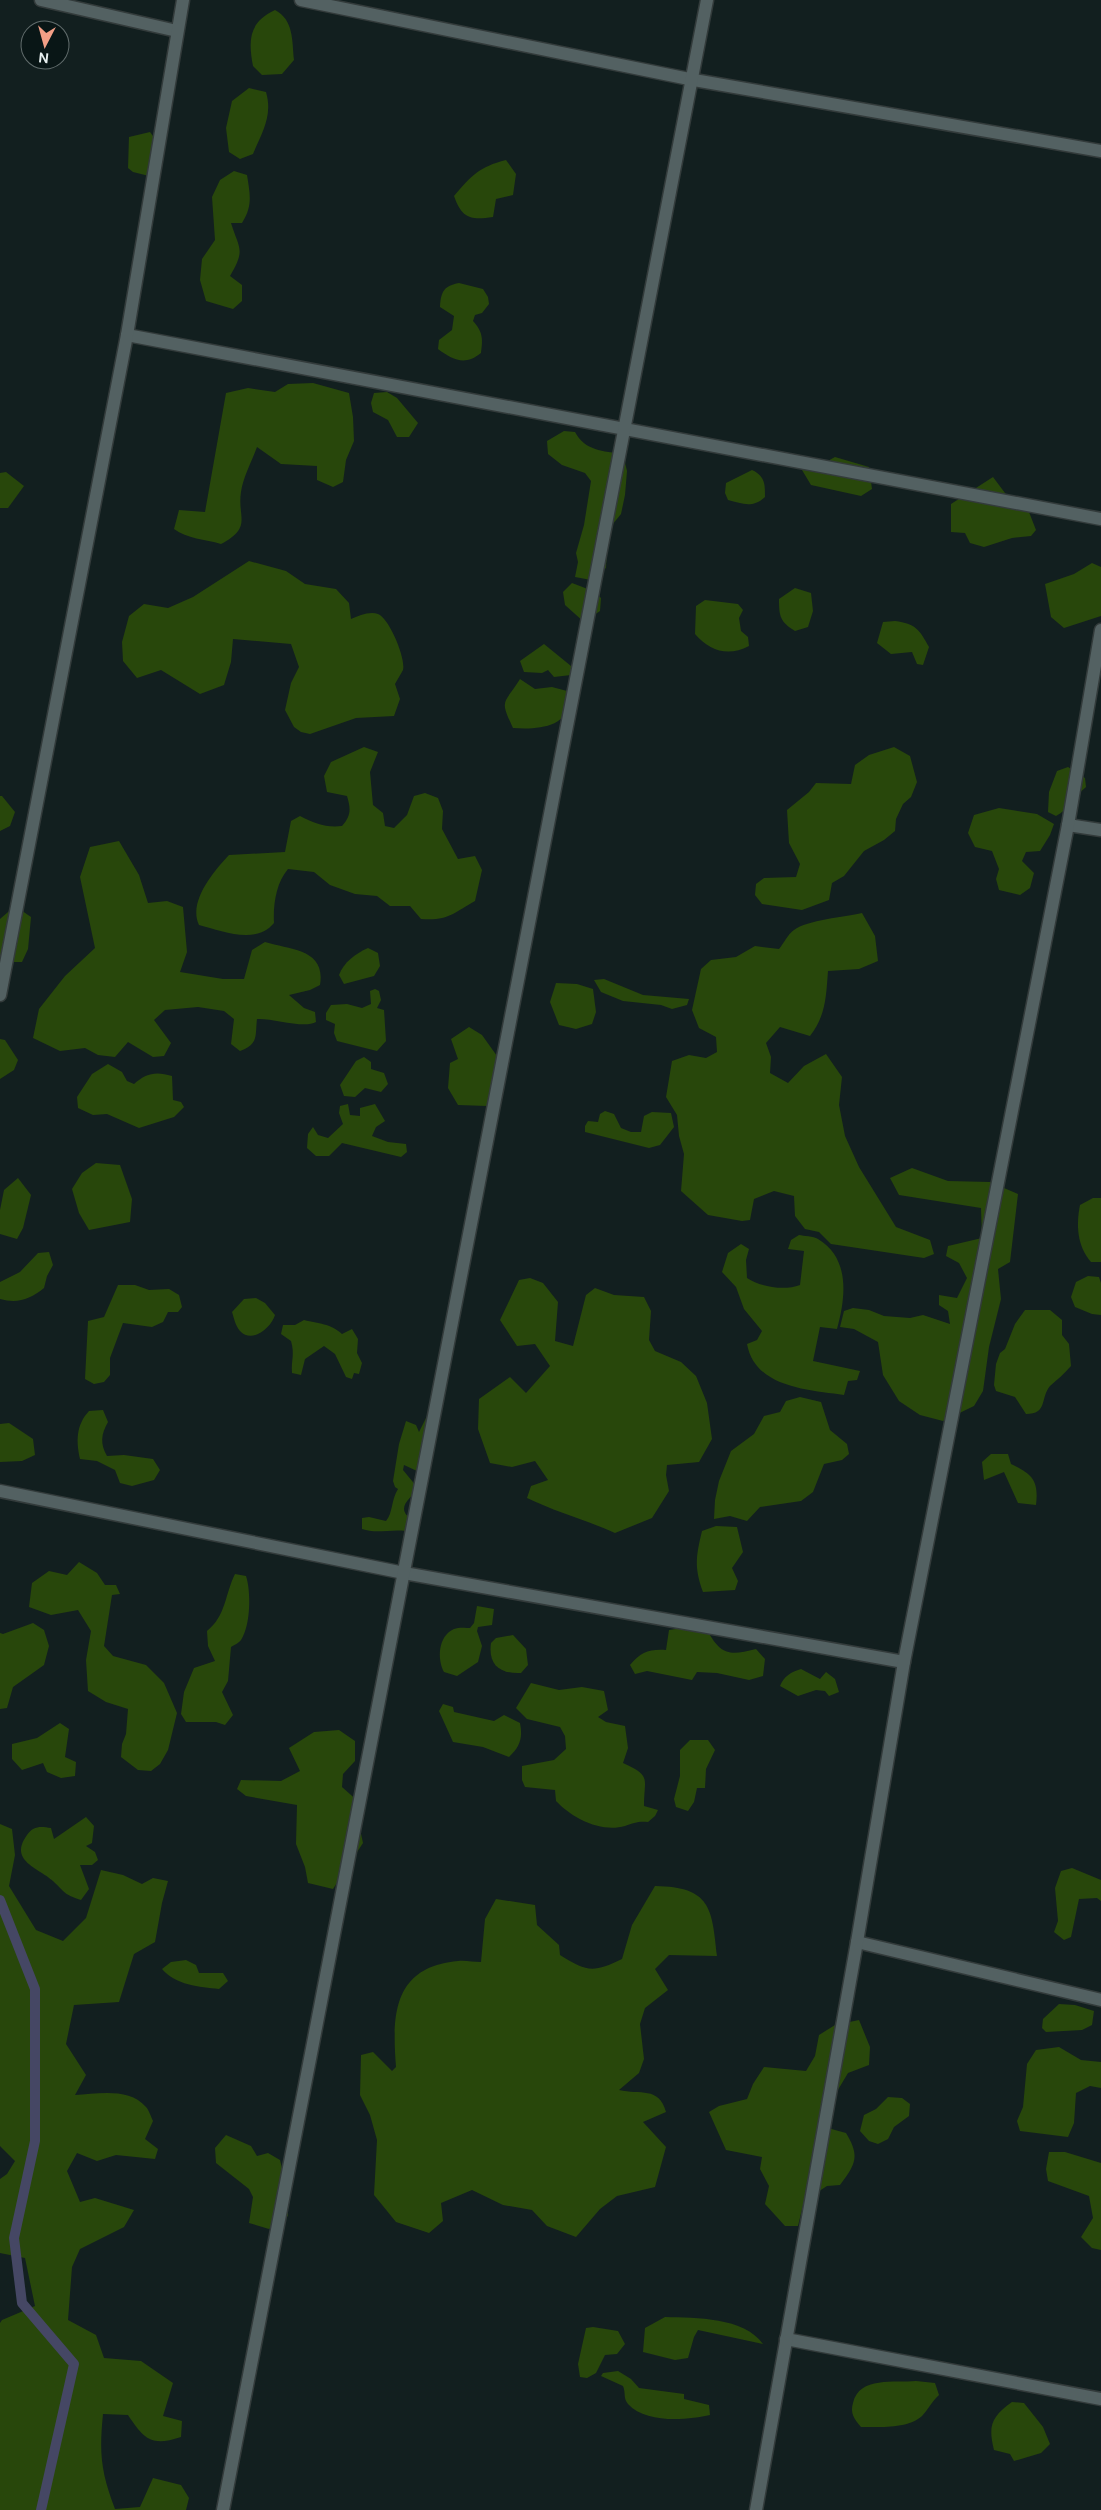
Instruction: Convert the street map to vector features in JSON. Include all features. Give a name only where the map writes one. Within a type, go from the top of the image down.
[{"type":"street","points":[[41,0],[177,31]]},
{"type":"street","points":[[0,995],[127,335],[183,0]]},
{"type":"street","points":[[300,0],[694,80],[1101,151]]},
{"type":"street","points":[[223,2510],[708,0]]},
{"type":"street","points":[[127,335],[1101,519]]},
{"type":"street","points":[[756,2510],[857,1942],[904,1662],[1068,825],[1101,630]]},
{"type":"street","points":[[1068,825],[1101,830]]},
{"type":"street","points":[[0,1491],[404,1573],[904,1662]]},
{"type":"street","points":[[857,1942],[1101,2000]]},
{"type":"street","points":[[786,2340],[1101,2399]]},
{"type":"green space","points":[[275,10],[286,19],[289,25],[294,60],[282,74],[262,75],[253,66],[252,33],[260,20]]},
{"type":"green space","points":[[249,88],[266,92],[268,109],[263,131],[253,154],[240,159],[229,152],[226,128],[232,101]]},
{"type":"green space","points":[[150,132],[161,147],[149,176],[133,172],[128,168],[129,137]]},
{"type":"green space","points":[[506,160],[516,174],[513,195],[496,199],[493,217],[473,218],[464,214],[454,196],[466,182],[482,169]]},
{"type":"green space","points":[[234,171],[247,175],[250,200],[248,211],[242,223],[231,223],[240,249],[238,260],[230,276],[242,285],[242,301],[233,309],[206,301],[200,280],[202,259],[215,240],[212,197],[220,180]]},
{"type":"green space","points":[[459,283],[483,289],[488,297],[489,304],[482,313],[475,315],[473,321],[482,336],[481,353],[464,360],[454,359],[438,349],[439,340],[452,330],[454,316],[440,307],[442,293],[450,286]]},
{"type":"green space","points":[[313,383],[349,393],[354,441],[346,460],[343,482],[333,487],[317,480],[317,466],[281,464],[257,447],[242,486],[240,501],[242,521],[237,532],[231,538],[221,544],[190,537],[174,529],[179,510],[205,512],[226,393],[248,388],[275,392],[288,384]]},
{"type":"green space","points":[[387,392],[397,398],[418,423],[409,437],[397,437],[388,420],[373,412],[371,403],[374,393]]},
{"type":"green space","points":[[564,431],[575,432],[589,447],[623,454],[627,471],[621,514],[608,530],[606,568],[591,580],[575,577],[578,562],[576,553],[584,525],[591,481],[585,473],[562,465],[548,454],[547,441]]},
{"type":"green space","points":[[835,457],[869,467],[872,489],[861,496],[811,485],[802,470],[808,462],[824,463]]},
{"type":"green space","points":[[752,470],[762,478],[765,497],[752,504],[728,500],[725,493],[726,483]]},
{"type":"green space","points":[[6,472],[24,486],[8,508],[0,508],[0,473]]},
{"type":"green space","points":[[993,477],[1011,501],[1029,512],[1036,530],[1031,536],[1012,538],[984,547],[970,543],[965,533],[951,532],[951,504]]},
{"type":"green space","points":[[249,561],[286,571],[305,584],[336,589],[349,603],[351,619],[371,613],[382,617],[392,630],[403,664],[403,670],[395,684],[400,699],[394,716],[356,718],[310,734],[301,732],[294,727],[285,710],[291,683],[299,667],[291,644],[233,639],[231,662],[224,685],[200,694],[161,670],[137,678],[123,661],[122,642],[129,616],[144,604],[168,608],[193,597]]},
{"type":"green space","points":[[1092,563],[1101,567],[1101,616],[1064,628],[1051,617],[1045,584],[1074,574]]},
{"type":"green space","points":[[572,583],[593,591],[601,598],[600,611],[584,622],[565,605],[563,592]]},
{"type":"green space","points":[[795,588],[811,593],[813,611],[808,627],[795,631],[786,625],[781,618],[779,599]]},
{"type":"green space","points":[[705,600],[738,604],[743,610],[739,618],[741,631],[748,637],[749,646],[727,652],[707,645],[695,634],[696,606]]},
{"type":"green space","points":[[895,621],[916,628],[929,647],[923,665],[917,664],[912,652],[891,654],[877,643],[883,622]]},
{"type":"green space","points":[[544,644],[571,666],[571,675],[554,677],[548,670],[542,673],[524,672],[520,661]]},
{"type":"green space","points":[[520,679],[535,689],[552,687],[567,691],[568,703],[566,712],[561,719],[544,727],[513,728],[506,711],[505,702]]},
{"type":"green space","points":[[364,747],[378,752],[370,772],[373,805],[383,813],[385,826],[394,828],[407,815],[414,796],[425,793],[438,798],[443,811],[442,829],[458,859],[475,856],[482,870],[475,901],[445,917],[421,919],[410,906],[390,906],[377,896],[355,894],[330,885],[314,872],[288,869],[276,894],[274,923],[267,930],[248,935],[228,933],[199,925],[196,916],[199,897],[216,870],[229,855],[285,852],[291,821],[300,816],[320,824],[342,826],[349,812],[347,796],[327,792],[324,776],[331,762]]},
{"type":"green space","points":[[894,747],[910,756],[917,782],[911,797],[903,804],[896,819],[895,831],[884,840],[864,851],[844,876],[832,883],[829,900],[802,910],[762,904],[755,895],[756,884],[764,878],[796,877],[800,864],[789,843],[787,810],[809,792],[816,783],[851,784],[855,765],[869,755]]},
{"type":"green space","points":[[1068,767],[1085,778],[1086,787],[1056,816],[1048,812],[1049,792],[1057,771]]},
{"type":"green space","points":[[0,796],[15,812],[10,826],[0,831]]},
{"type":"green space","points":[[999,808],[1037,814],[1054,824],[1050,835],[1040,851],[1026,852],[1022,861],[1034,873],[1030,888],[1020,895],[999,890],[996,879],[999,869],[992,851],[975,847],[968,833],[974,815]]},
{"type":"green space","points":[[119,841],[139,875],[148,903],[167,901],[183,907],[187,952],[180,972],[223,979],[244,979],[252,950],[265,942],[304,953],[318,964],[320,985],[310,990],[289,995],[304,1008],[315,1012],[316,1022],[296,1024],[257,1019],[255,1039],[250,1045],[240,1051],[231,1044],[234,1019],[224,1011],[198,1007],[165,1010],[154,1020],[171,1043],[164,1056],[153,1057],[128,1042],[115,1057],[98,1055],[85,1048],[60,1051],[33,1038],[39,1009],[65,976],[95,948],[80,877],[90,847]]},
{"type":"green space","points":[[15,906],[31,917],[28,949],[22,962],[0,962],[0,919]]},
{"type":"green space","points":[[862,913],[875,936],[878,961],[859,969],[828,971],[826,997],[822,1013],[810,1036],[780,1027],[766,1043],[771,1057],[770,1073],[788,1083],[804,1066],[826,1054],[842,1077],[839,1105],[845,1136],[859,1167],[896,1227],[930,1240],[934,1254],[924,1258],[831,1244],[819,1232],[805,1229],[795,1216],[794,1196],[774,1191],[754,1199],[750,1220],[742,1221],[708,1215],[681,1191],[684,1154],[679,1136],[677,1115],[666,1097],[672,1061],[689,1055],[706,1058],[717,1052],[716,1037],[699,1028],[692,1010],[701,969],[711,960],[736,957],[755,946],[779,949],[792,932],[808,924]]},
{"type":"green space","points":[[368,948],[378,953],[380,966],[374,976],[344,984],[339,975],[344,966],[354,956]]},
{"type":"green space","points":[[604,979],[643,995],[689,999],[687,1005],[672,1009],[661,1005],[623,1001],[601,992],[594,980]]},
{"type":"green space","points":[[556,983],[577,984],[593,989],[596,1012],[592,1024],[576,1029],[559,1025],[550,1002]]},
{"type":"green space","points":[[375,989],[379,991],[381,1000],[377,1008],[384,1010],[386,1041],[377,1051],[337,1041],[334,1033],[335,1024],[326,1020],[326,1013],[331,1005],[347,1004],[362,1008],[371,1004],[370,991]]},
{"type":"green space","points":[[469,1027],[482,1035],[497,1056],[495,1101],[487,1106],[458,1105],[448,1088],[450,1063],[458,1059],[451,1039]]},
{"type":"green space","points":[[0,1039],[5,1040],[18,1060],[14,1070],[0,1079]]},
{"type":"green space","points":[[364,1057],[371,1062],[371,1069],[384,1073],[388,1084],[381,1092],[365,1088],[355,1097],[344,1096],[340,1085],[356,1061]]},
{"type":"green space","points":[[108,1064],[122,1072],[127,1081],[134,1084],[147,1075],[161,1074],[172,1076],[173,1100],[181,1102],[184,1107],[174,1117],[139,1128],[107,1114],[93,1115],[78,1108],[77,1097],[92,1074]]},
{"type":"green space","points":[[348,1104],[350,1115],[360,1116],[360,1108],[375,1104],[385,1121],[376,1127],[372,1136],[388,1142],[406,1144],[407,1152],[401,1157],[342,1143],[329,1156],[316,1156],[307,1148],[308,1134],[313,1127],[318,1135],[328,1138],[343,1124],[339,1113],[340,1106]]},
{"type":"green space","points":[[605,1111],[614,1114],[621,1128],[631,1132],[641,1132],[644,1116],[652,1112],[671,1113],[674,1127],[660,1145],[649,1148],[585,1132],[585,1126],[588,1121],[598,1122],[600,1114]]},
{"type":"green space","points":[[96,1163],[120,1165],[132,1199],[130,1222],[89,1230],[79,1213],[72,1189],[82,1173]]},
{"type":"green space","points":[[912,1168],[948,1181],[990,1182],[1018,1194],[1010,1262],[998,1269],[1001,1299],[989,1347],[983,1391],[974,1406],[943,1421],[920,1415],[899,1401],[883,1375],[878,1342],[854,1329],[840,1327],[844,1311],[853,1308],[869,1310],[884,1316],[910,1318],[923,1315],[950,1324],[948,1311],[939,1305],[939,1295],[957,1298],[967,1278],[959,1263],[946,1256],[948,1246],[982,1238],[981,1208],[899,1195],[890,1178]]},
{"type":"green space","points":[[18,1178],[31,1195],[23,1228],[17,1239],[0,1234],[0,1210],[4,1190]]},
{"type":"green space","points":[[1093,1198],[1101,1198],[1101,1262],[1091,1262],[1086,1256],[1080,1242],[1078,1228],[1080,1205]]},
{"type":"green space","points":[[799,1235],[818,1239],[836,1257],[840,1267],[843,1291],[837,1329],[820,1327],[813,1361],[860,1371],[857,1380],[848,1381],[844,1395],[785,1384],[761,1370],[752,1359],[747,1344],[757,1340],[762,1331],[744,1309],[736,1287],[722,1272],[728,1253],[741,1244],[749,1249],[746,1260],[747,1278],[759,1284],[780,1288],[800,1285],[804,1251],[788,1249],[791,1240]]},
{"type":"green space","points":[[49,1252],[53,1265],[47,1276],[44,1288],[24,1300],[0,1299],[0,1282],[20,1272],[38,1253]]},
{"type":"green space","points":[[1088,1276],[1099,1277],[1101,1283],[1101,1315],[1092,1314],[1075,1307],[1071,1297],[1076,1282]]},
{"type":"green space","points":[[530,1278],[543,1283],[558,1302],[555,1341],[573,1346],[586,1295],[595,1288],[614,1295],[644,1297],[651,1311],[649,1340],[655,1351],[681,1362],[696,1376],[707,1403],[712,1439],[699,1462],[667,1465],[666,1475],[669,1491],[652,1518],[615,1533],[527,1498],[531,1486],[548,1480],[535,1461],[512,1467],[490,1463],[478,1429],[479,1399],[510,1377],[526,1393],[550,1366],[535,1344],[517,1346],[500,1320],[519,1280]]},
{"type":"green space","points":[[118,1285],[135,1285],[149,1290],[169,1289],[179,1295],[182,1307],[178,1312],[168,1312],[163,1322],[152,1327],[123,1323],[110,1358],[110,1375],[104,1382],[94,1384],[85,1379],[88,1321],[104,1317]]},
{"type":"green space","points":[[256,1298],[265,1303],[275,1315],[270,1325],[260,1333],[250,1336],[245,1335],[236,1324],[232,1312],[244,1299]]},
{"type":"green space","points":[[1025,1310],[1050,1310],[1062,1320],[1062,1335],[1069,1344],[1071,1366],[1050,1386],[1041,1408],[1033,1413],[1026,1414],[1015,1397],[996,1391],[994,1385],[996,1364],[1000,1353],[1005,1349],[1015,1324]]},
{"type":"green space","points":[[304,1320],[329,1326],[342,1334],[352,1329],[358,1339],[357,1353],[362,1363],[359,1374],[354,1373],[352,1379],[346,1377],[335,1354],[324,1346],[305,1359],[301,1375],[292,1373],[292,1346],[291,1341],[281,1334],[283,1325],[295,1325]]},
{"type":"green space","points":[[800,1397],[821,1402],[830,1430],[847,1444],[849,1454],[842,1460],[824,1464],[813,1492],[801,1501],[760,1507],[747,1521],[730,1516],[714,1519],[719,1481],[731,1451],[754,1434],[764,1416],[780,1412],[786,1401]]},
{"type":"green space","points":[[103,1410],[108,1422],[102,1439],[107,1456],[124,1455],[153,1459],[160,1470],[154,1480],[132,1486],[120,1483],[115,1470],[97,1461],[80,1459],[78,1446],[79,1428],[89,1411]]},
{"type":"green space","points":[[428,1414],[435,1418],[435,1434],[432,1446],[417,1471],[404,1465],[403,1470],[417,1487],[404,1506],[406,1514],[411,1519],[406,1531],[362,1529],[362,1518],[369,1517],[386,1521],[388,1518],[398,1489],[393,1481],[399,1444],[406,1421],[416,1425],[419,1432]]},
{"type":"green space","points":[[9,1423],[33,1439],[35,1455],[22,1461],[0,1462],[0,1424]]},
{"type":"green space","points":[[991,1454],[1008,1454],[1011,1464],[1024,1471],[1033,1479],[1037,1496],[1036,1505],[1018,1503],[1004,1472],[984,1480],[982,1462]]},
{"type":"green space","points":[[716,1526],[737,1527],[743,1552],[732,1568],[738,1581],[735,1590],[703,1592],[697,1568],[698,1548],[702,1531]]},
{"type":"green space","points":[[79,1562],[97,1573],[105,1585],[116,1585],[120,1594],[112,1595],[104,1646],[113,1656],[146,1665],[164,1683],[177,1713],[168,1750],[160,1764],[151,1771],[138,1770],[121,1757],[122,1744],[126,1734],[128,1709],[106,1702],[88,1691],[86,1660],[91,1631],[78,1610],[51,1615],[29,1607],[32,1583],[49,1571],[67,1575]]},
{"type":"green space","points":[[235,1574],[246,1576],[249,1590],[249,1608],[244,1634],[240,1641],[231,1647],[228,1681],[222,1692],[233,1715],[225,1725],[216,1722],[186,1722],[181,1714],[184,1692],[194,1668],[215,1661],[208,1646],[207,1631],[222,1612]]},
{"type":"green space","points":[[477,1606],[494,1609],[492,1625],[478,1627],[477,1631],[482,1646],[478,1662],[457,1676],[444,1672],[440,1661],[442,1642],[449,1632],[454,1629],[470,1628],[474,1623]]},
{"type":"green space","points":[[33,1623],[44,1630],[49,1646],[44,1665],[13,1687],[7,1708],[0,1709],[0,1633],[3,1634]]},
{"type":"green space","points":[[689,1627],[707,1630],[717,1644],[727,1652],[732,1653],[756,1649],[765,1659],[763,1676],[749,1680],[717,1673],[697,1672],[692,1680],[647,1671],[635,1674],[630,1665],[638,1657],[650,1651],[666,1650],[669,1630]]},
{"type":"green space","points":[[513,1635],[526,1649],[528,1665],[521,1673],[507,1672],[501,1669],[493,1662],[491,1657],[491,1643],[496,1638]]},
{"type":"green space","points":[[801,1669],[820,1679],[826,1672],[835,1679],[839,1692],[829,1696],[825,1691],[816,1690],[798,1696],[780,1686],[788,1675]]},
{"type":"green space","points":[[531,1683],[559,1690],[582,1687],[604,1691],[608,1710],[598,1717],[606,1722],[625,1726],[628,1748],[623,1763],[639,1771],[642,1775],[645,1784],[644,1806],[658,1810],[655,1816],[648,1822],[639,1822],[616,1828],[597,1826],[570,1813],[556,1801],[555,1790],[525,1787],[522,1780],[522,1766],[554,1760],[566,1749],[565,1736],[560,1727],[527,1719],[516,1708]]},
{"type":"green space","points":[[443,1704],[453,1707],[454,1712],[494,1721],[504,1715],[520,1723],[521,1738],[516,1750],[509,1757],[483,1747],[453,1742],[439,1711]]},
{"type":"green space","points":[[60,1723],[69,1729],[65,1757],[76,1762],[75,1776],[61,1778],[47,1772],[43,1763],[22,1770],[12,1759],[12,1744],[37,1738]]},
{"type":"green space","points":[[339,1730],[355,1741],[355,1761],[343,1774],[342,1787],[360,1803],[359,1824],[363,1843],[333,1889],[308,1883],[305,1867],[296,1844],[297,1805],[246,1796],[237,1789],[241,1780],[281,1781],[300,1771],[289,1748],[314,1732]]},
{"type":"green space","points":[[690,1740],[708,1740],[715,1750],[706,1769],[705,1788],[697,1788],[694,1802],[688,1811],[676,1807],[674,1799],[680,1776],[680,1750]]},
{"type":"green space","points":[[86,1817],[94,1826],[92,1843],[86,1846],[95,1852],[98,1860],[92,1865],[80,1865],[89,1889],[81,1900],[68,1895],[53,1881],[28,1863],[23,1858],[21,1851],[22,1844],[27,1835],[34,1828],[51,1828],[54,1839]]},
{"type":"green space","points":[[0,1824],[12,1829],[15,1855],[9,1886],[36,1930],[63,1941],[86,1918],[101,1870],[123,1875],[142,1884],[153,1878],[168,1881],[155,1942],[134,1954],[119,2002],[74,2005],[66,2044],[86,2075],[75,2095],[112,2093],[122,2094],[139,2101],[147,2108],[153,2121],[145,2139],[158,2149],[155,2159],[116,2155],[97,2161],[77,2153],[67,2171],[80,2202],[95,2198],[134,2210],[124,2227],[80,2249],[72,2267],[68,2320],[96,2335],[104,2358],[141,2361],[173,2383],[163,2416],[182,2421],[181,2437],[155,2441],[144,2435],[128,2415],[103,2414],[102,2463],[115,2509],[140,2507],[153,2478],[181,2485],[189,2498],[186,2510],[0,2510],[0,2323],[2,2320],[35,2306],[25,2258],[0,2253],[0,2179],[7,2174],[15,2161],[0,2146]]},
{"type":"green space","points":[[1072,1868],[1101,1880],[1101,1901],[1097,1898],[1079,1899],[1071,1937],[1064,1940],[1054,1932],[1058,1921],[1055,1888],[1061,1871]]},
{"type":"green space","points":[[655,1886],[674,1887],[688,1891],[698,1896],[705,1903],[713,1925],[717,1956],[669,1955],[655,1969],[668,1990],[645,2008],[640,2024],[644,2059],[639,2073],[619,2090],[654,2095],[659,2098],[666,2112],[643,2122],[666,2147],[655,2187],[617,2196],[600,2209],[576,2237],[547,2226],[532,2210],[503,2205],[472,2190],[441,2203],[443,2221],[429,2233],[396,2222],[374,2195],[377,2140],[370,2115],[360,2095],[361,2055],[373,2052],[392,2071],[396,2067],[395,2029],[397,2012],[401,1997],[409,1983],[420,1973],[437,1965],[461,1961],[481,1962],[485,1919],[496,1899],[535,1905],[537,1925],[559,1945],[560,1955],[569,1961],[590,1969],[612,1964],[622,1959],[632,1925]]},
{"type":"green space","points":[[186,1960],[196,1965],[199,1973],[223,1973],[228,1981],[219,1989],[196,1986],[174,1979],[162,1969],[171,1962]]},
{"type":"green space","points":[[1059,2004],[1075,2005],[1094,2011],[1092,2025],[1082,2030],[1046,2032],[1042,2028],[1043,2019]]},
{"type":"green space","points":[[859,2020],[870,2047],[869,2065],[848,2073],[817,2125],[846,2133],[853,2148],[853,2165],[840,2185],[827,2186],[804,2201],[798,2226],[785,2226],[765,2204],[769,2186],[760,2169],[762,2157],[726,2150],[709,2112],[719,2106],[747,2099],[753,2084],[764,2067],[806,2071],[815,2056],[819,2035],[835,2025]]},
{"type":"green space","points":[[1059,2047],[1081,2060],[1101,2062],[1101,2088],[1090,2086],[1076,2093],[1074,2123],[1068,2137],[1020,2131],[1017,2121],[1023,2107],[1027,2064],[1036,2050]]},
{"type":"green space","points":[[888,2097],[902,2098],[910,2104],[909,2116],[894,2127],[888,2139],[878,2144],[869,2141],[860,2131],[864,2115],[876,2109]]},
{"type":"green space","points":[[226,2135],[251,2146],[257,2156],[268,2153],[280,2160],[288,2192],[288,2216],[269,2229],[249,2223],[253,2197],[249,2189],[216,2163],[215,2148]]},
{"type":"green space","points":[[1049,2152],[1065,2152],[1101,2163],[1101,2250],[1092,2248],[1081,2237],[1093,2218],[1089,2196],[1048,2181],[1046,2169]]},
{"type":"green space","points":[[665,2317],[705,2319],[732,2324],[755,2335],[763,2344],[698,2330],[688,2358],[675,2360],[643,2352],[645,2328]]},
{"type":"green space","points":[[593,2327],[618,2331],[625,2344],[617,2354],[605,2355],[596,2373],[587,2378],[580,2377],[578,2364],[586,2328]]},
{"type":"green space","points":[[618,2371],[631,2379],[639,2388],[684,2394],[684,2399],[709,2405],[710,2415],[667,2419],[645,2415],[626,2402],[623,2386],[601,2376],[603,2373]]},
{"type":"green space","points":[[916,2381],[935,2383],[939,2395],[924,2414],[916,2420],[901,2425],[861,2427],[855,2419],[852,2413],[853,2403],[862,2388],[879,2383]]},
{"type":"green space","points":[[1012,2402],[1024,2403],[1043,2427],[1050,2444],[1041,2453],[1014,2461],[1010,2454],[994,2450],[991,2434],[995,2417]]},
{"type":"waterway","points":[[0,1900],[35,1989],[35,2141],[14,2238],[22,2303],[74,2364],[41,2510]]}]
